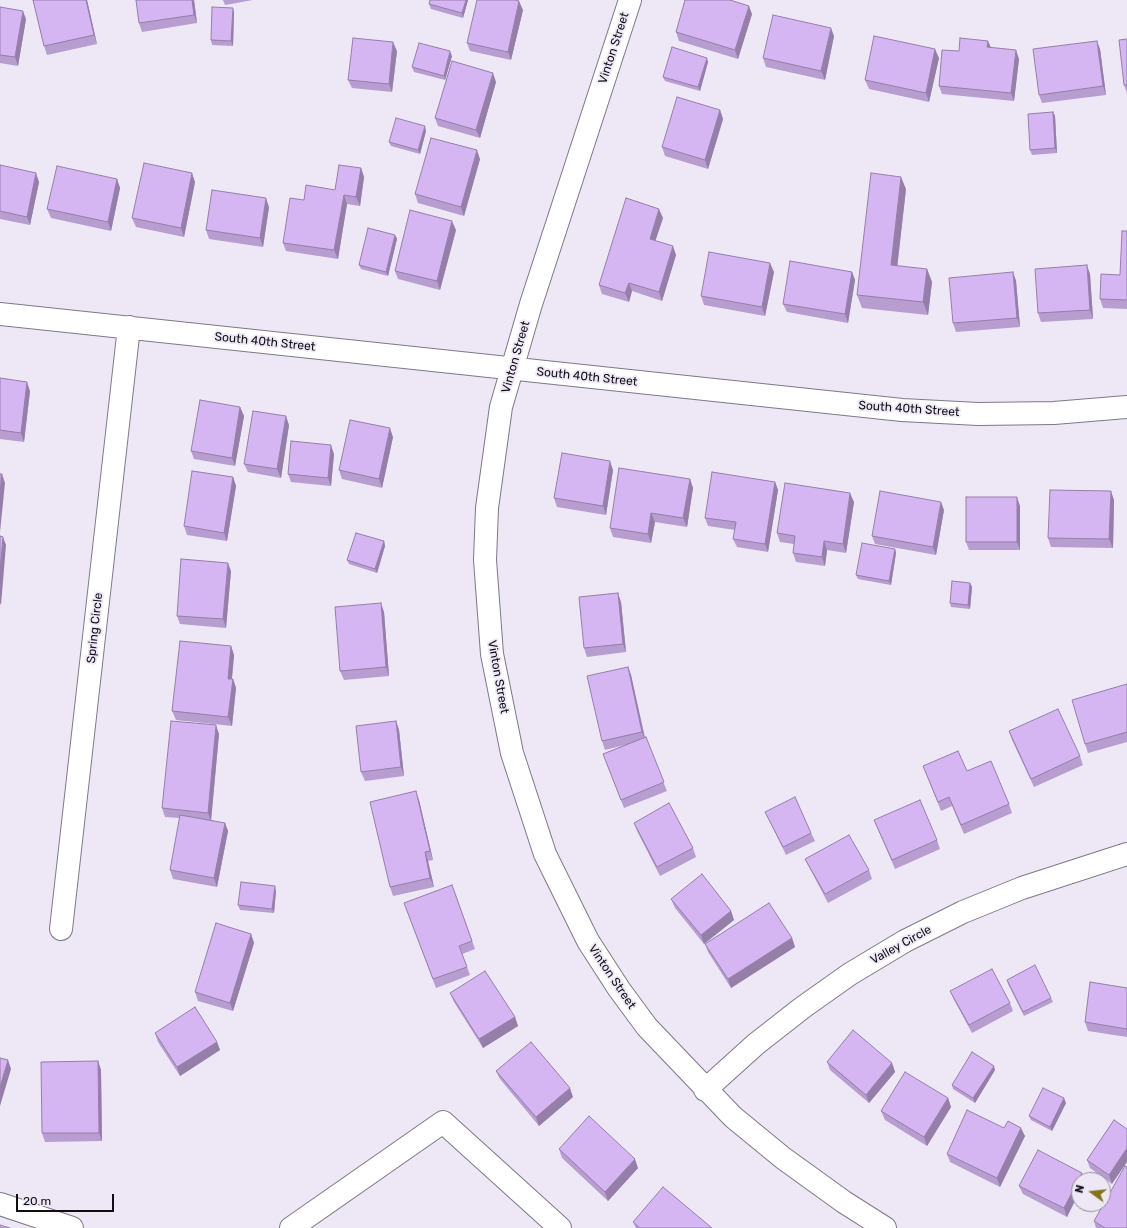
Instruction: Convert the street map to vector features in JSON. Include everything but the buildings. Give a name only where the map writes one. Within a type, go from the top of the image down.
[{"type":"street","name":"Vinton Street","points":[[630,0],[531,304],[502,407],[487,508],[485,560],[492,654],[512,753],[545,854],[588,941],[619,989],[647,1027],[705,1090],[733,1117],[783,1158],[844,1202],[885,1228]]},
{"type":"street","name":"South 40th Street","points":[[0,314],[512,370],[909,410],[993,414],[1054,413],[1127,407]]},
{"type":"street","name":"Spring Circle","points":[[61,929],[129,327]]},
{"type":"street","name":"Valley Circle","points":[[705,1090],[756,1044],[802,1008],[850,974],[905,941],[963,912],[1022,888],[1072,870],[1127,854]]},
{"type":"street","points":[[291,1228],[444,1122],[560,1228]]},
{"type":"street","points":[[0,1204],[72,1228]]}]
